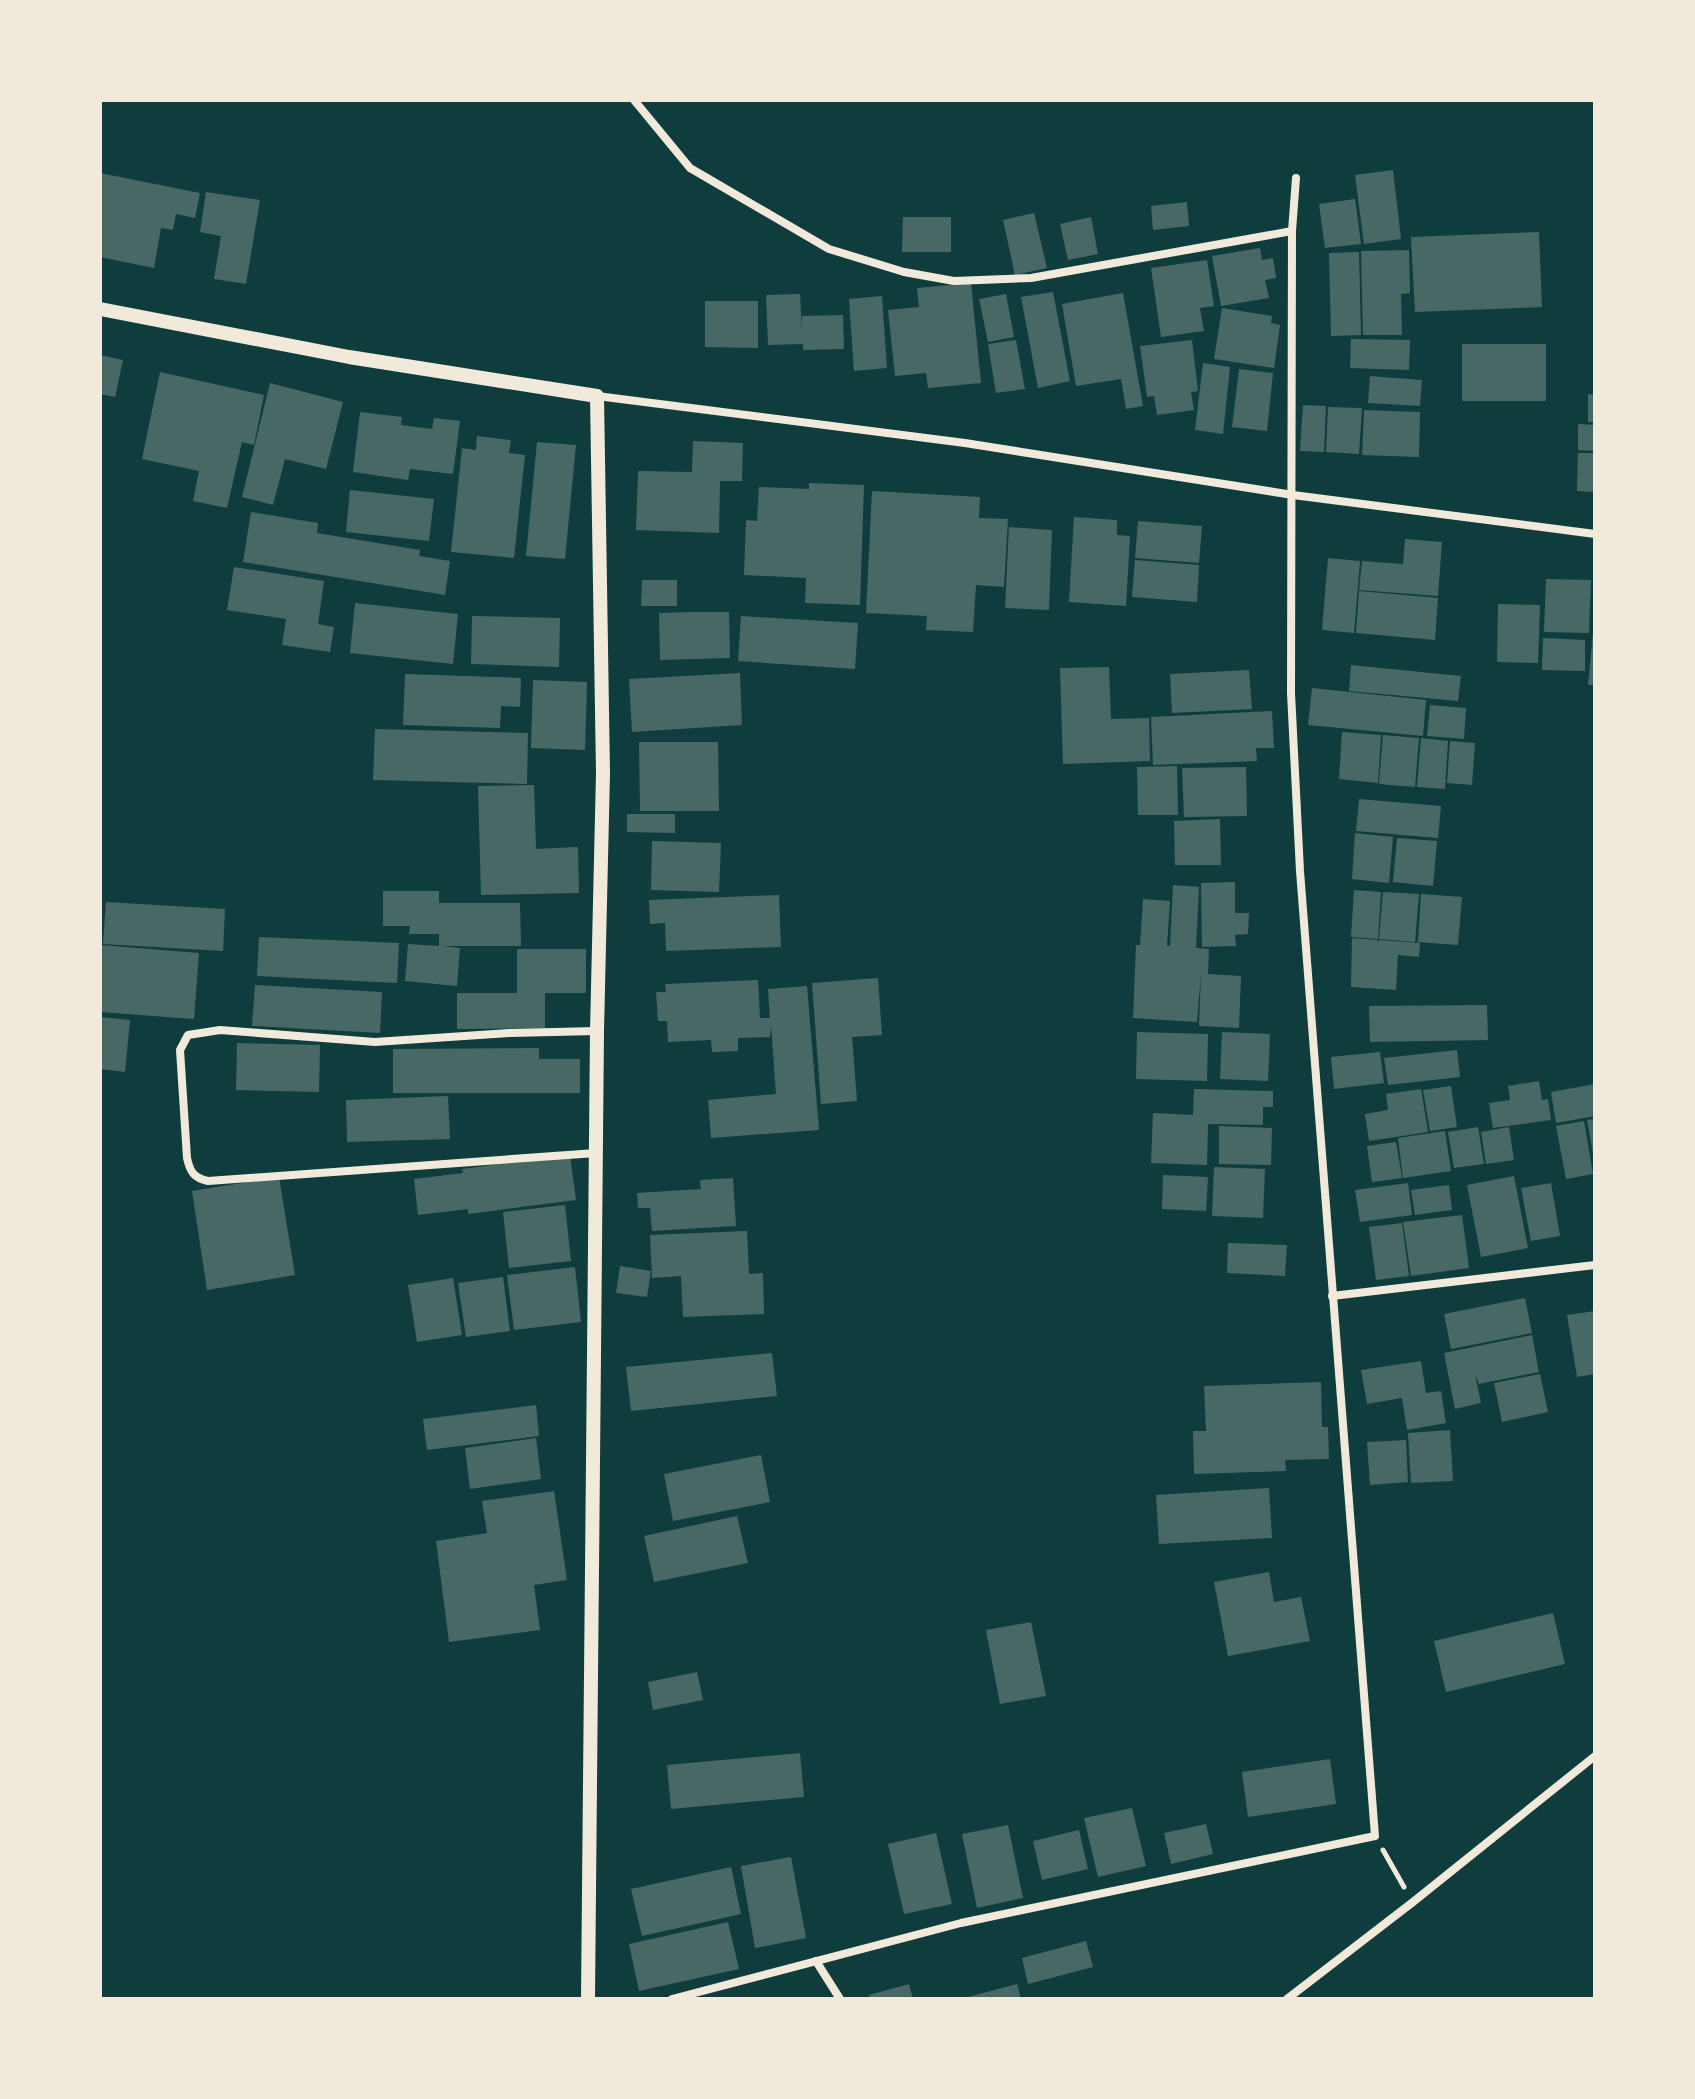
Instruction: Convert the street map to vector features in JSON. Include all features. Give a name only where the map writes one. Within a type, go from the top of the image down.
[{"type":"street","points":[[634,100],[690,168],[829,249],[904,272],[954,281],[1031,278],[1292,231]]},
{"type":"street","points":[[672,1999],[961,1923],[1375,1836],[1299,856],[1291,693],[1292,231],[1296,178]]},
{"type":"street","points":[[100,309],[349,357],[597,396],[965,443],[1293,495],[1595,534]]},
{"type":"street","points":[[588,1999],[597,1031],[603,773],[597,396]]},
{"type":"street","points":[[596,1153],[238,1179],[198,1179],[189,1168],[187,1158],[180,1050],[188,1035],[220,1030],[375,1042],[597,1031]]},
{"type":"street","points":[[1332,1296],[1595,1265]]},
{"type":"street","points":[[1287,1999],[1595,1756]]},
{"type":"street","points":[[816,1961],[840,1999]]},
{"type":"path","points":[[1375,1836],[1413,1902]]},
{"type":"building","points":[[1393,170],[1401,239],[1364,244],[1355,175]]},
{"type":"building","points":[[100,173],[200,193],[195,218],[176,214],[173,230],[161,228],[154,268],[100,257]]},
{"type":"building","points":[[206,192],[260,200],[246,284],[214,279],[221,236],[200,232]]},
{"type":"building","points":[[1355,199],[1361,244],[1325,248],[1319,204]]},
{"type":"building","points":[[1187,202],[1189,226],[1153,230],[1151,206]]},
{"type":"building","points":[[1034,213],[1047,268],[1015,275],[1003,220]]},
{"type":"building","points":[[903,217],[951,217],[951,252],[902,252]]},
{"type":"building","points":[[1091,217],[1098,254],[1068,260],[1060,224]]},
{"type":"building","points":[[1539,232],[1542,307],[1415,312],[1411,237]]},
{"type":"building","points":[[1260,248],[1262,260],[1273,258],[1276,278],[1265,280],[1269,298],[1221,306],[1212,256]]},
{"type":"building","points":[[1409,250],[1410,293],[1401,294],[1402,335],[1363,335],[1361,251]]},
{"type":"building","points":[[1359,252],[1361,335],[1331,336],[1329,253]]},
{"type":"building","points":[[1207,260],[1214,306],[1200,308],[1204,331],[1161,337],[1151,268]]},
{"type":"building","points":[[971,283],[981,383],[928,388],[926,373],[895,376],[888,310],[919,307],[917,288]]},
{"type":"building","points":[[1053,292],[1070,381],[1038,388],[1021,297]]},
{"type":"building","points":[[1123,293],[1143,406],[1126,409],[1121,379],[1076,386],[1062,304]]},
{"type":"building","points":[[800,294],[802,330],[802,316],[843,315],[844,349],[803,350],[803,344],[768,345],[766,295]]},
{"type":"building","points":[[1006,294],[1014,337],[988,342],[979,299]]},
{"type":"building","points":[[882,296],[887,368],[854,371],[849,299]]},
{"type":"building","points":[[705,301],[758,301],[758,348],[705,347]]},
{"type":"building","points":[[1222,308],[1272,316],[1271,323],[1280,325],[1274,368],[1214,359]]},
{"type":"building","points":[[1351,339],[1410,340],[1409,370],[1350,368]]},
{"type":"building","points":[[1016,340],[1025,389],[996,393],[988,344]]},
{"type":"building","points":[[1192,340],[1198,391],[1191,392],[1194,410],[1157,415],[1154,396],[1147,397],[1140,346]]},
{"type":"building","points":[[1462,344],[1546,344],[1546,401],[1462,401]]},
{"type":"building","points":[[100,355],[123,360],[115,397],[100,394]]},
{"type":"building","points":[[1203,363],[1230,367],[1223,434],[1195,430]]},
{"type":"building","points":[[1239,369],[1273,373],[1267,431],[1232,427]]},
{"type":"building","points":[[160,372],[264,395],[254,445],[242,442],[227,508],[193,501],[199,471],[142,459]]},
{"type":"building","points":[[1370,376],[1422,380],[1420,406],[1368,403]]},
{"type":"building","points":[[270,383],[343,402],[326,469],[285,459],[273,505],[242,497]]},
{"type":"building","points":[[1588,394],[1595,395],[1595,422],[1588,422]]},
{"type":"building","points":[[1303,405],[1326,406],[1324,452],[1300,451]]},
{"type":"building","points":[[1328,407],[1362,408],[1359,454],[1326,452]]},
{"type":"building","points":[[1364,410],[1420,412],[1419,457],[1362,455]]},
{"type":"building","points":[[360,412],[402,417],[401,425],[432,429],[434,418],[460,421],[453,474],[410,469],[408,480],[353,472]]},
{"type":"building","points":[[1578,424],[1595,425],[1595,451],[1578,450]]},
{"type":"building","points":[[477,436],[511,440],[509,453],[525,455],[514,558],[451,552],[462,448],[476,450]]},
{"type":"building","points":[[693,441],[743,443],[742,481],[720,481],[719,533],[636,530],[638,471],[692,472]]},
{"type":"building","points":[[537,442],[576,445],[565,559],[526,556]]},
{"type":"building","points":[[1578,453],[1595,453],[1595,492],[1577,491]]},
{"type":"building","points":[[809,483],[864,485],[860,605],[805,603],[806,578],[744,575],[746,520],[757,521],[759,487],[809,489]]},
{"type":"building","points":[[350,490],[434,499],[429,541],[346,532]]},
{"type":"building","points":[[872,491],[980,497],[979,518],[1008,519],[1004,587],[976,585],[973,632],[926,630],[927,616],[866,613]]},
{"type":"building","points":[[251,512],[318,523],[317,533],[420,550],[419,556],[450,561],[445,595],[243,562]]},
{"type":"building","points":[[1074,517],[1117,520],[1117,535],[1130,536],[1126,606],[1069,602]]},
{"type":"building","points":[[1138,521],[1202,526],[1199,563],[1135,558]]},
{"type":"building","points":[[1009,527],[1052,530],[1049,610],[1005,608]]},
{"type":"building","points":[[1405,539],[1442,542],[1438,596],[1359,590],[1362,561],[1403,564]]},
{"type":"building","points":[[1328,558],[1360,561],[1354,633],[1322,630]]},
{"type":"building","points":[[1135,560],[1199,565],[1197,602],[1132,597]]},
{"type":"building","points":[[234,567],[324,581],[318,624],[334,627],[330,652],[282,645],[286,619],[227,610]]},
{"type":"building","points":[[1546,579],[1591,580],[1589,633],[1544,632]]},
{"type":"building","points":[[642,580],[677,580],[677,606],[641,606]]},
{"type":"building","points":[[1359,591],[1438,598],[1435,640],[1356,633]]},
{"type":"building","points":[[355,603],[458,614],[453,664],[350,653]]},
{"type":"building","points":[[1498,604],[1540,605],[1538,663],[1497,662]]},
{"type":"building","points":[[729,612],[730,658],[660,660],[659,613]]},
{"type":"building","points":[[472,616],[560,618],[559,667],[471,664]]},
{"type":"building","points":[[741,616],[858,623],[855,669],[738,661]]},
{"type":"building","points":[[1593,633],[1595,685],[1588,685]]},
{"type":"building","points":[[1543,638],[1585,640],[1585,671],[1542,670]]},
{"type":"building","points":[[1351,665],[1461,676],[1458,701],[1349,691]]},
{"type":"building","points":[[1109,667],[1111,719],[1149,718],[1150,761],[1063,764],[1060,668]]},
{"type":"building","points":[[1249,670],[1252,709],[1172,713],[1170,674]]},
{"type":"building","points":[[740,673],[742,725],[632,732],[629,679]]},
{"type":"building","points":[[405,674],[521,678],[520,707],[501,706],[500,728],[403,725]]},
{"type":"building","points":[[533,680],[587,682],[585,750],[531,748]]},
{"type":"building","points":[[1312,688],[1426,700],[1423,736],[1308,725]]},
{"type":"building","points":[[1430,705],[1466,708],[1464,739],[1427,736]]},
{"type":"building","points":[[1272,711],[1274,748],[1256,748],[1257,761],[1153,765],[1151,717]]},
{"type":"building","points":[[375,729],[528,733],[527,784],[373,780]]},
{"type":"building","points":[[1342,732],[1381,735],[1378,783],[1339,779]]},
{"type":"building","points":[[1383,735],[1419,738],[1415,787],[1379,784]]},
{"type":"building","points":[[1421,738],[1448,741],[1445,789],[1417,787]]},
{"type":"building","points":[[1450,741],[1475,743],[1472,785],[1447,783]]},
{"type":"building","points":[[639,742],[718,742],[719,811],[640,811]]},
{"type":"building","points":[[1177,766],[1178,815],[1138,815],[1137,767]]},
{"type":"building","points":[[1246,767],[1247,816],[1184,817],[1182,768]]},
{"type":"building","points":[[534,785],[536,849],[578,847],[579,893],[481,895],[478,786]]},
{"type":"building","points":[[1359,799],[1441,806],[1438,838],[1356,831]]},
{"type":"building","points":[[627,814],[675,814],[675,833],[627,832]]},
{"type":"building","points":[[1220,819],[1221,865],[1175,865],[1174,821]]},
{"type":"building","points":[[1355,833],[1393,837],[1389,883],[1352,879]]},
{"type":"building","points":[[1397,838],[1437,841],[1433,886],[1393,882]]},
{"type":"building","points":[[652,841],[721,843],[719,892],[651,890]]},
{"type":"building","points":[[1235,882],[1235,913],[1249,913],[1248,934],[1235,935],[1236,946],[1202,947],[1201,883]]},
{"type":"building","points":[[1173,885],[1199,887],[1196,948],[1209,949],[1208,974],[1241,976],[1239,1028],[1199,1026],[1201,974],[1197,1022],[1133,1018],[1136,945],[1140,945],[1143,899],[1170,901],[1167,946],[1170,946]]},
{"type":"building","points":[[1354,890],[1381,892],[1378,939],[1351,937]]},
{"type":"building","points":[[383,891],[439,891],[439,903],[520,903],[521,946],[442,946],[460,948],[457,986],[405,981],[408,944],[439,946],[439,934],[409,934],[410,926],[383,926]]},
{"type":"building","points":[[1383,892],[1419,894],[1415,942],[1379,939]]},
{"type":"building","points":[[1421,894],[1462,897],[1458,945],[1418,942]]},
{"type":"building","points":[[779,895],[781,947],[666,951],[665,923],[650,924],[649,900]]},
{"type":"building","points":[[106,902],[225,909],[223,951],[103,944]]},
{"type":"building","points":[[259,937],[399,943],[397,983],[257,976]]},
{"type":"building","points":[[1352,938],[1378,940],[1378,943],[1379,940],[1420,943],[1419,957],[1398,955],[1396,990],[1351,987]]},
{"type":"building","points":[[100,945],[199,953],[194,1019],[100,1012]]},
{"type":"building","points":[[517,949],[586,949],[586,993],[545,993],[545,1028],[457,1029],[457,993],[517,993]]},
{"type":"building","points":[[878,978],[882,1035],[852,1037],[857,1101],[821,1104],[812,983]]},
{"type":"building","points":[[758,980],[760,1018],[770,1018],[768,989],[807,986],[819,1130],[711,1138],[708,1100],[776,1094],[771,1025],[770,1037],[738,1038],[738,1051],[712,1052],[711,1040],[668,1042],[667,1021],[658,1021],[656,992],[666,992],[665,984]]},
{"type":"building","points":[[255,985],[382,992],[380,1033],[252,1026]]},
{"type":"building","points":[[1487,1005],[1488,1040],[1370,1042],[1369,1006]]},
{"type":"building","points":[[100,1017],[130,1020],[125,1072],[100,1069]]},
{"type":"building","points":[[1137,1032],[1208,1034],[1207,1081],[1136,1079]]},
{"type":"building","points":[[1222,1032],[1270,1034],[1268,1081],[1220,1079]]},
{"type":"building","points":[[237,1043],[320,1045],[319,1092],[236,1090]]},
{"type":"building","points":[[539,1048],[539,1059],[580,1059],[580,1093],[393,1093],[393,1049]]},
{"type":"building","points":[[1457,1050],[1460,1077],[1388,1085],[1384,1058]]},
{"type":"building","points":[[1380,1052],[1384,1083],[1334,1089],[1331,1057]]},
{"type":"building","points":[[1539,1081],[1542,1100],[1548,1099],[1551,1120],[1493,1128],[1489,1103],[1510,1100],[1508,1086]]},
{"type":"building","points":[[1595,1084],[1595,1116],[1556,1123],[1551,1092]]},
{"type":"building","points":[[1451,1086],[1457,1127],[1430,1131],[1423,1090]]},
{"type":"building","points":[[1194,1089],[1273,1091],[1273,1107],[1263,1107],[1263,1125],[1208,1124],[1207,1165],[1151,1163],[1153,1113],[1193,1115]]},
{"type":"building","points":[[1421,1089],[1428,1132],[1369,1141],[1365,1114],[1388,1110],[1386,1094]]},
{"type":"building","points":[[448,1096],[450,1139],[347,1142],[346,1100]]},
{"type":"building","points":[[1595,1119],[1595,1154],[1593,1154],[1587,1120]]},
{"type":"building","points":[[1584,1121],[1593,1174],[1566,1179],[1556,1126]]},
{"type":"building","points":[[1219,1126],[1272,1128],[1271,1165],[1219,1164]]},
{"type":"building","points":[[1478,1127],[1484,1164],[1454,1168],[1448,1132]]},
{"type":"building","points":[[1509,1127],[1514,1160],[1486,1164],[1481,1132]]},
{"type":"building","points":[[1445,1131],[1451,1171],[1403,1178],[1398,1138]]},
{"type":"building","points":[[1396,1142],[1402,1178],[1372,1182],[1367,1146]]},
{"type":"building","points":[[570,1155],[576,1200],[468,1214],[468,1209],[418,1215],[414,1179],[463,1173],[462,1169]]},
{"type":"building","points":[[1214,1167],[1265,1169],[1263,1218],[1212,1216]]},
{"type":"building","points":[[1163,1175],[1208,1177],[1206,1211],[1162,1209]]},
{"type":"building","points":[[1514,1176],[1528,1248],[1481,1257],[1467,1185]]},
{"type":"building","points":[[279,1177],[295,1275],[207,1290],[192,1191]]},
{"type":"building","points":[[733,1178],[736,1226],[652,1231],[650,1208],[638,1208],[637,1193],[701,1189],[700,1180]]},
{"type":"building","points":[[1408,1183],[1412,1215],[1360,1222],[1355,1190]]},
{"type":"building","points":[[1551,1183],[1560,1236],[1531,1241],[1521,1188]]},
{"type":"building","points":[[1449,1185],[1452,1210],[1415,1215],[1411,1190]]},
{"type":"building","points":[[565,1205],[571,1261],[509,1268],[503,1212]]},
{"type":"building","points":[[1462,1215],[1469,1268],[1411,1276],[1403,1222]]},
{"type":"building","points":[[1402,1223],[1409,1276],[1376,1280],[1369,1227]]},
{"type":"building","points":[[747,1231],[749,1274],[763,1273],[764,1314],[683,1317],[681,1276],[652,1278],[650,1235]]},
{"type":"building","points":[[1228,1243],[1287,1245],[1285,1276],[1227,1273]]},
{"type":"building","points":[[620,1266],[651,1271],[647,1297],[616,1293]]},
{"type":"building","points":[[575,1267],[581,1322],[514,1330],[507,1275]]},
{"type":"building","points":[[503,1277],[510,1331],[466,1337],[458,1283]]},
{"type":"building","points":[[453,1278],[462,1335],[417,1342],[408,1285]]},
{"type":"building","points":[[1525,1298],[1532,1333],[1451,1349],[1444,1314]]},
{"type":"building","points":[[1595,1311],[1595,1374],[1577,1377],[1567,1315]]},
{"type":"building","points":[[1532,1335],[1539,1372],[1479,1384],[1475,1374],[1481,1403],[1455,1409],[1444,1353]]},
{"type":"building","points":[[772,1353],[777,1396],[631,1411],[626,1367]]},
{"type":"building","points":[[1421,1361],[1426,1393],[1441,1391],[1446,1423],[1407,1430],[1402,1398],[1367,1404],[1361,1370]]},
{"type":"building","points":[[1540,1374],[1548,1412],[1502,1422],[1494,1383]]},
{"type":"building","points":[[1321,1382],[1322,1427],[1328,1427],[1329,1459],[1285,1460],[1286,1471],[1194,1474],[1193,1431],[1206,1431],[1204,1386]]},
{"type":"building","points":[[536,1405],[539,1436],[427,1450],[423,1419]]},
{"type":"building","points":[[1450,1430],[1453,1481],[1411,1483],[1408,1433]]},
{"type":"building","points":[[536,1438],[541,1479],[470,1489],[465,1448]]},
{"type":"building","points":[[1406,1440],[1408,1482],[1370,1485],[1367,1442]]},
{"type":"building","points":[[761,1455],[770,1502],[673,1521],[664,1474]]},
{"type":"building","points":[[1269,1488],[1272,1538],[1159,1544],[1156,1495]]},
{"type":"building","points":[[554,1491],[567,1580],[534,1585],[540,1630],[449,1642],[436,1541],[487,1533],[482,1501]]},
{"type":"building","points":[[737,1516],[748,1563],[654,1582],[644,1536]]},
{"type":"building","points":[[1269,1572],[1274,1602],[1301,1597],[1310,1641],[1228,1656],[1214,1582]]},
{"type":"building","points":[[1553,1613],[1565,1664],[1446,1692],[1434,1641]]},
{"type":"building","points":[[1031,1622],[1046,1696],[1000,1704],[986,1630]]},
{"type":"building","points":[[697,1672],[703,1700],[653,1710],[648,1682]]},
{"type":"building","points":[[800,1753],[804,1797],[671,1809],[667,1765]]},
{"type":"building","points":[[1330,1759],[1336,1804],[1248,1817],[1242,1772]]},
{"type":"building","points":[[1132,1808],[1146,1866],[1098,1877],[1084,1818]]},
{"type":"building","points":[[1206,1824],[1213,1854],[1171,1864],[1164,1833]]},
{"type":"building","points":[[1008,1825],[1023,1898],[977,1908],[962,1834]]},
{"type":"building","points":[[1079,1830],[1088,1869],[1042,1880],[1033,1841]]},
{"type":"building","points":[[936,1833],[952,1904],[904,1914],[888,1844]]},
{"type":"building","points":[[791,1857],[806,1938],[755,1948],[741,1866]]},
{"type":"building","points":[[731,1867],[741,1914],[642,1936],[631,1889]]},
{"type":"building","points":[[728,1922],[739,1969],[639,1991],[629,1944]]},
{"type":"building","points":[[1086,1941],[1093,1967],[1028,1984],[1022,1958]]},
{"type":"building","points":[[909,1984],[913,1999],[870,1999],[869,1995]]},
{"type":"building","points":[[1017,1984],[1021,1999],[964,1999],[964,1998]]}]
